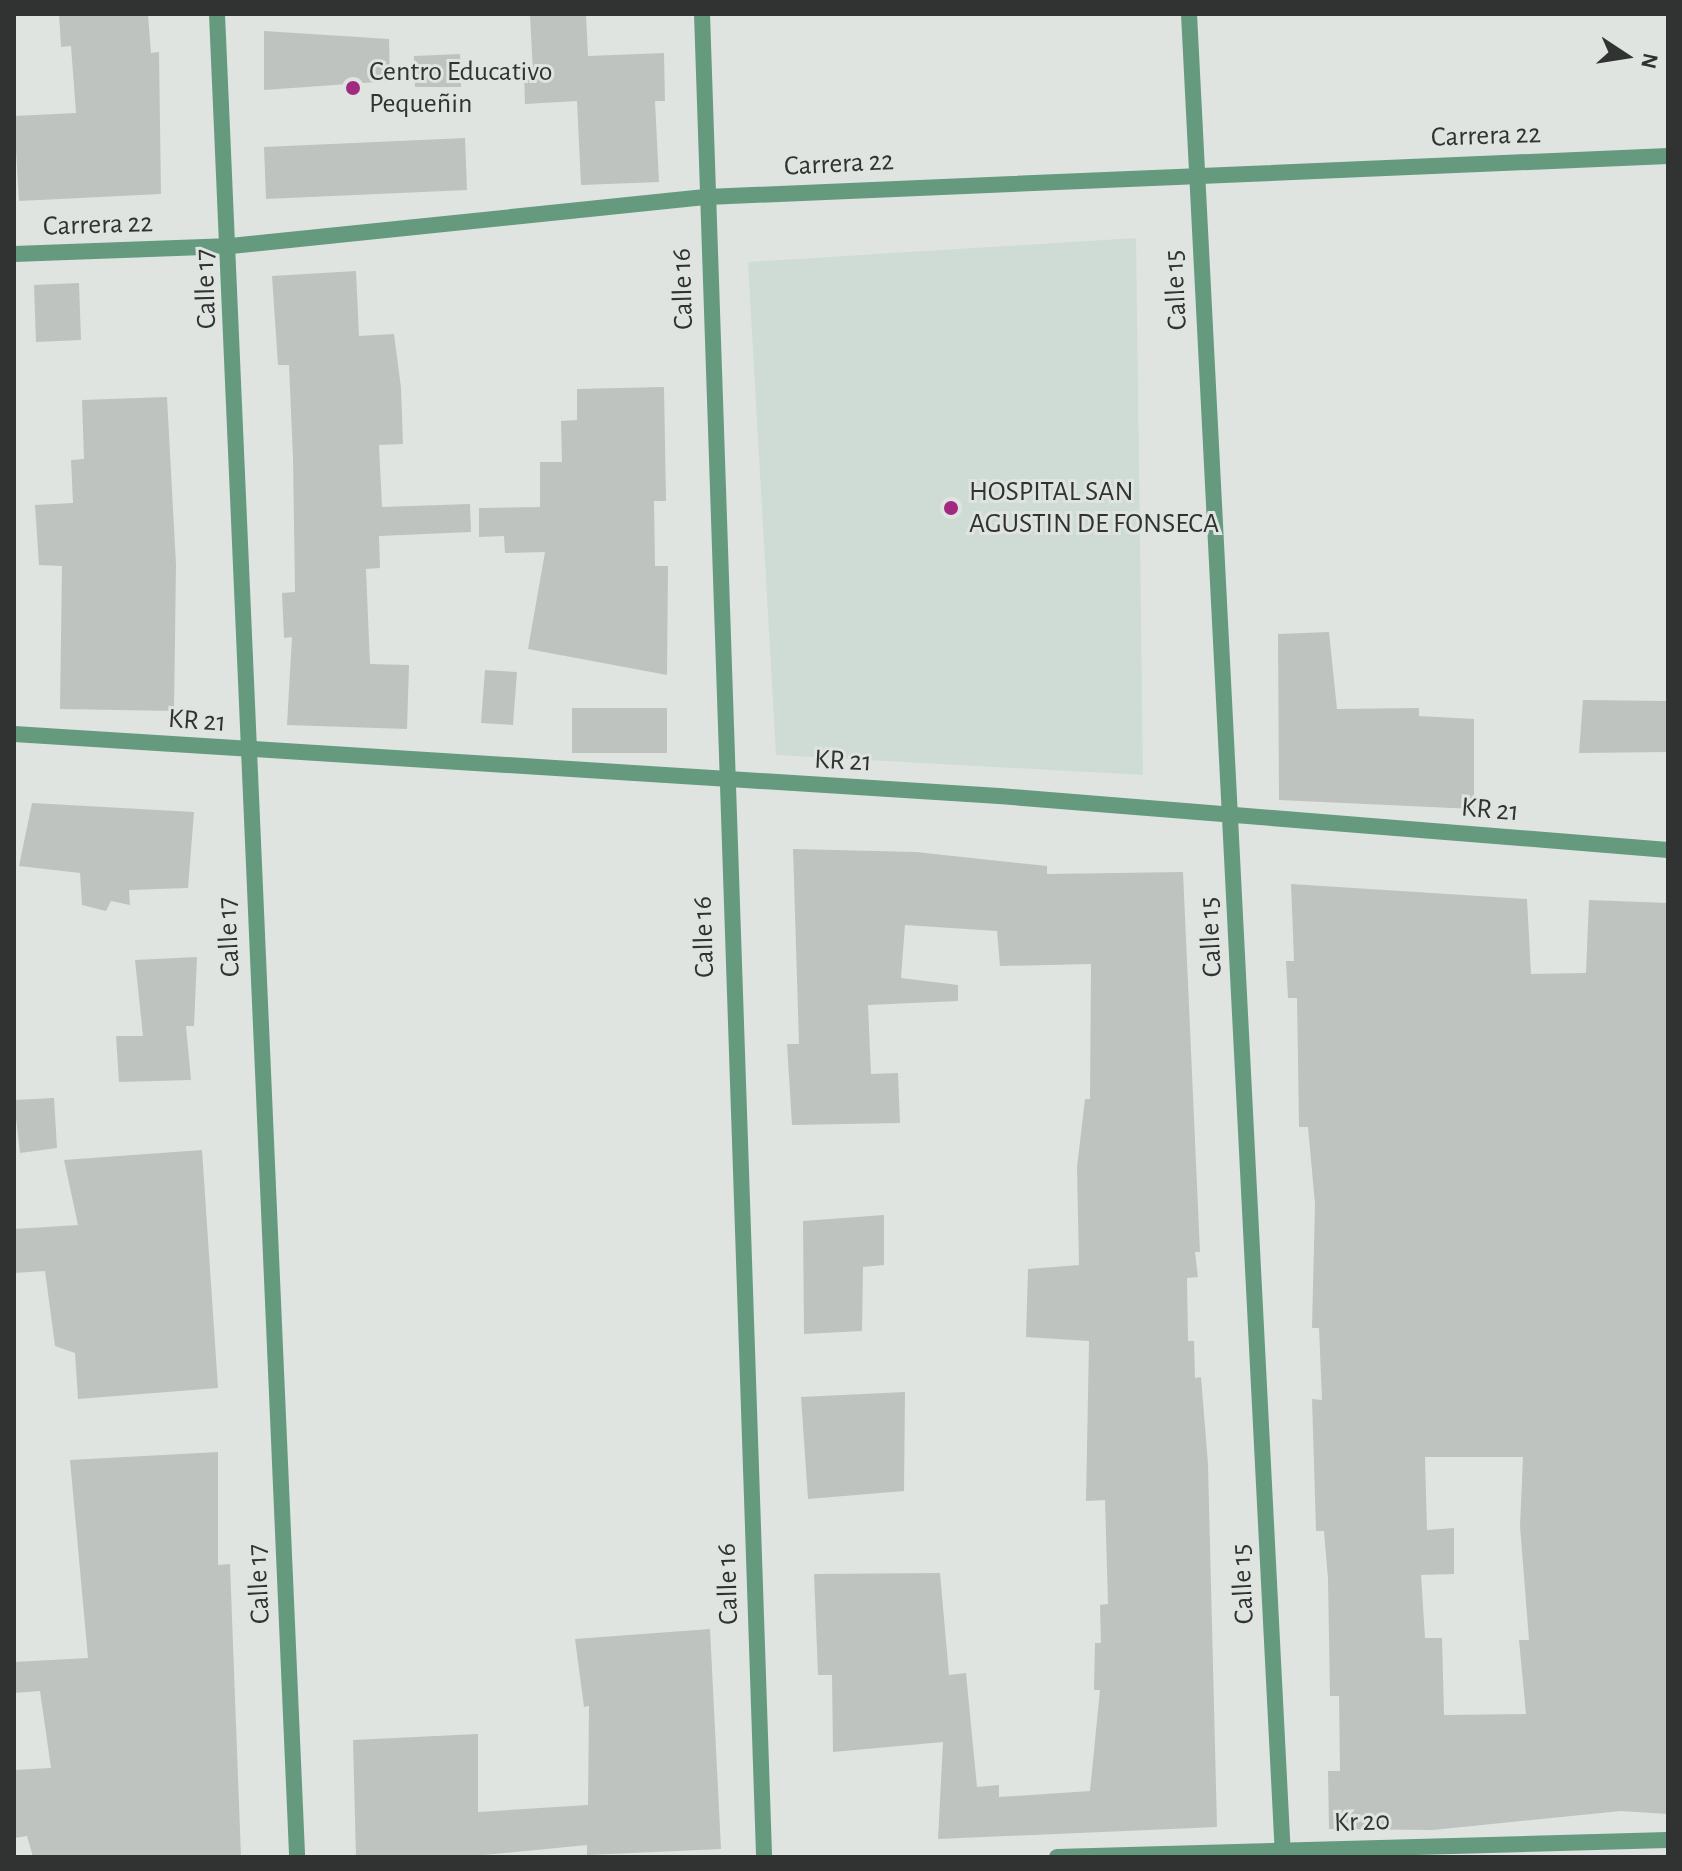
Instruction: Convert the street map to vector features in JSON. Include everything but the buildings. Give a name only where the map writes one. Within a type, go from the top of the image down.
[{"type":"street","name":"Calle 17","points":[[217,14],[231,246],[246,751],[297,1857]]},
{"type":"street","name":"Calle 16","points":[[702,14],[724,780],[764,1857]]},
{"type":"street","name":"Calle 15","points":[[1189,14],[1283,1854]]},
{"type":"street","name":"Carrera 22","points":[[14,254],[231,246],[707,197],[1196,172],[1668,156]]},
{"type":"street","name":"KR 21","points":[[14,734],[1231,815],[1668,850]]},
{"type":"street","name":"Kr 20","points":[[1057,1857],[1283,1854],[1668,1840]]},
{"type":"shaded area","name":"HOSPITAL SAN AGUSTIN DE FONSECA","points":[[1136,238],[1143,775],[776,755],[748,262]]},
{"type":"place","name":"Centro Educativo Pequeñin","points":[[353,88]]},
{"type":"place","name":"HOSPITAL SAN AGUSTIN DE FONSECA","points":[[951,508]]}]
